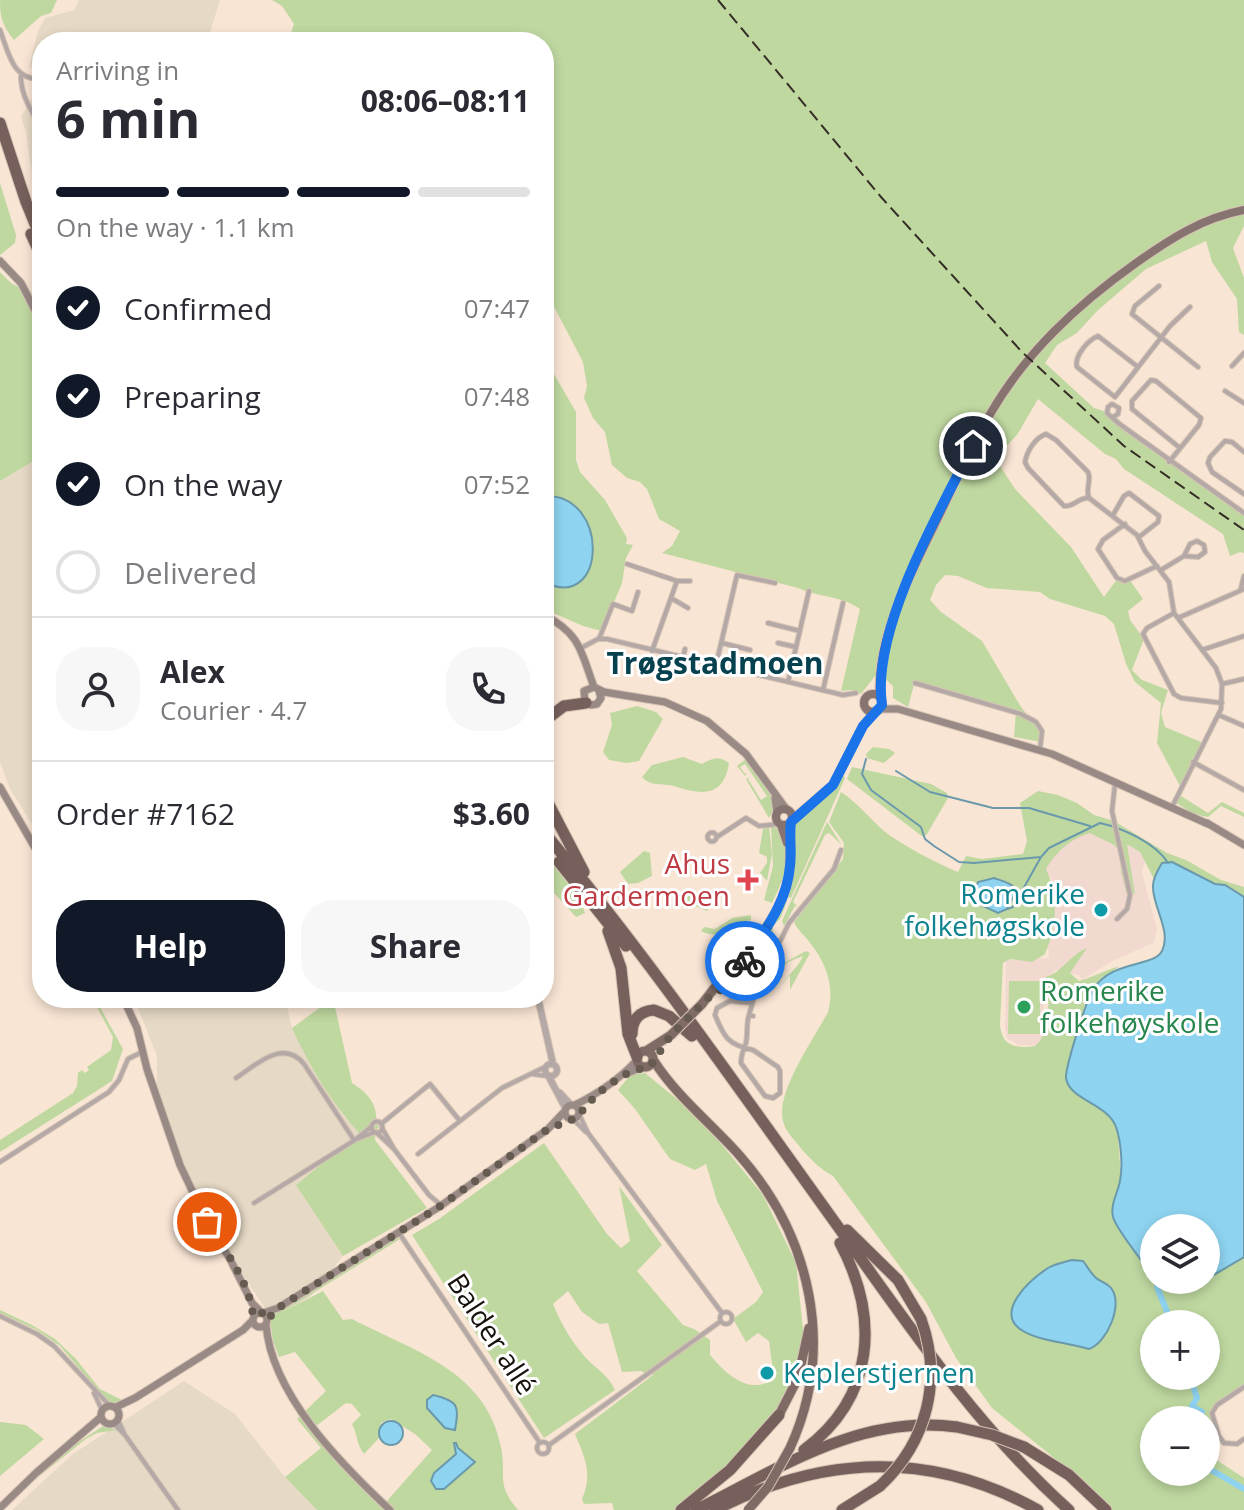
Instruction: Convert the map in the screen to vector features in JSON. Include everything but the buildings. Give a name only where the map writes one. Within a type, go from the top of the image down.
[{"type":"highway","points":[[0,123],[32,216]]},
{"type":"highway","points":[[0,147],[32,235]]},
{"type":"highway","points":[[554,707],[591,694]]},
{"type":"highway","points":[[554,714],[591,694]]},
{"type":"highway","points":[[554,815],[617,952],[624,984],[628,1034],[645,1059],[740,1156],[759,1180],[785,1224],[802,1265],[813,1313],[814,1360],[807,1399],[790,1448],[768,1487],[748,1510]]},
{"type":"highway","points":[[554,845],[968,1416],[1058,1510]]},
{"type":"highway","points":[[554,854],[687,1016],[964,1399],[1010,1452],[1069,1510]]},
{"type":"highway","points":[[645,1059],[733,977]]},
{"type":"highway","points":[[645,1059],[632,1029],[638,1015],[647,1010],[665,1013],[692,1036]]},
{"type":"highway","points":[[824,1207],[898,1280],[921,1319],[931,1367],[926,1412],[912,1447],[880,1486],[842,1510]]},
{"type":"highway","points":[[770,1473],[811,1445],[831,1426],[847,1404],[861,1371],[866,1336],[865,1310],[856,1279],[840,1243]]},
{"type":"highway","points":[[681,1510],[730,1470],[779,1415],[798,1378],[809,1334],[808,1295],[802,1265]]},
{"type":"highway","points":[[696,1510],[835,1441],[869,1430],[917,1425],[957,1427],[986,1433],[1024,1447],[1069,1475],[1106,1510]]},
{"type":"highway","points":[[715,1510],[796,1477],[874,1466],[919,1469],[959,1478],[999,1491],[1038,1510]]},
{"type":"main road","points":[[778,819],[791,821],[838,778],[863,726],[877,705],[879,677],[894,613],[911,572],[990,415],[1024,365],[1083,302],[1165,242],[1205,221],[1244,210]]},
{"type":"main road","points":[[0,261],[21,283],[32,306]]},
{"type":"main road","points":[[554,621],[565,628],[581,648],[591,694],[620,694],[665,702],[707,721],[746,754],[788,810],[791,821],[790,867],[785,891],[773,918],[733,977]]},
{"type":"main road","points":[[879,677],[869,695],[877,705],[1040,750],[1172,805],[1244,845]]},
{"type":"main road","points":[[0,787],[32,843]]},
{"type":"main road","points":[[733,977],[759,937],[783,889],[788,848],[773,792]]},
{"type":"main road","points":[[778,819],[788,810],[814,803]]},
{"type":"main road","points":[[128,1008],[137,1028],[142,1052],[180,1165],[260,1320],[282,1382],[294,1402],[337,1455],[390,1510]]},
{"type":"main road","points":[[0,1508],[36,1473],[85,1433],[135,1398],[402,1232],[645,1059]]},
{"type":"street","points":[[0,30],[13,65],[21,75],[32,79]]},
{"type":"street","points":[[21,75],[20,83],[32,111]]},
{"type":"street","points":[[1159,286],[1131,311],[1134,317],[1198,367]]},
{"type":"street","points":[[1190,307],[1179,316],[1115,397],[1112,404],[1119,411],[1113,417],[1169,462],[1244,513]]},
{"type":"street","points":[[1115,397],[1077,367],[1078,357],[1098,336],[1138,367]]},
{"type":"street","points":[[1232,366],[1244,353]]},
{"type":"street","points":[[1169,462],[1199,425],[1201,418],[1151,380],[1132,401],[1132,409],[1180,448]]},
{"type":"street","points":[[1225,391],[1244,403]]},
{"type":"street","points":[[1089,498],[1086,489],[1090,477],[1088,472],[1052,437],[1046,434],[1038,439],[1026,458],[1030,471],[1064,506],[1072,506],[1082,498],[1089,498],[1139,538],[1169,582],[1176,615],[1216,668],[1222,684],[1219,715],[1172,805]]},
{"type":"street","points":[[1244,452],[1232,442],[1225,441],[1208,463],[1212,472],[1244,494]]},
{"type":"street","points":[[1113,515],[1129,493],[1155,511],[1159,516],[1158,522],[1139,538]]},
{"type":"street","points":[[1125,524],[1103,540],[1098,549],[1117,578],[1127,581],[1184,556],[1190,544],[1197,541],[1204,545],[1205,552],[1198,557],[1184,556]]},
{"type":"street","points":[[627,564],[677,581],[690,581]]},
{"type":"street","points":[[716,665],[737,575],[775,583]]},
{"type":"street","points":[[1222,703],[1181,698],[1171,690],[1143,634],[1147,628],[1176,615],[1233,595],[1242,589],[1244,576]]},
{"type":"street","points":[[652,651],[677,581]]},
{"type":"street","points":[[788,682],[809,591]]},
{"type":"street","points":[[599,639],[613,604],[632,611],[638,592]]},
{"type":"street","points":[[671,598],[688,608]]},
{"type":"street","points":[[823,690],[843,603]]},
{"type":"street","points":[[768,623],[800,631]]},
{"type":"street","points":[[1202,650],[1244,636]]},
{"type":"street","points":[[581,648],[599,639],[823,690],[847,695],[856,693]]},
{"type":"street","points":[[721,643],[750,650]]},
{"type":"street","points":[[778,643],[796,647]]},
{"type":"street","points":[[683,657],[685,649]]},
{"type":"street","points":[[1222,684],[1244,679]]},
{"type":"street","points":[[915,683],[1028,717],[1042,731],[1040,750]]},
{"type":"street","points":[[1219,715],[1244,726]]},
{"type":"street","points":[[1193,762],[1244,790]]},
{"type":"street","points":[[1116,781],[1112,809],[1130,895],[1127,909],[1117,919]]},
{"type":"street","points":[[717,837],[746,818],[757,825],[778,819]]},
{"type":"street","points":[[763,825],[778,819]]},
{"type":"street","points":[[752,1003],[727,1001],[715,1012],[729,1041],[743,1048],[758,1053],[778,1067],[778,1095],[773,1098],[765,1096],[741,1063],[743,1048],[755,990],[789,923],[837,864],[841,850]]},
{"type":"street","points":[[733,977],[755,990]]},
{"type":"street","points":[[733,977],[755,990]]},
{"type":"street","points":[[540,1008],[548,1047],[548,1066],[561,1094],[722,1313],[721,1321],[549,1445],[548,1452],[541,1454],[538,1450],[540,1443],[549,1445]]},
{"type":"street","points":[[0,1162],[109,1092],[119,1080],[128,1059],[142,1052]]},
{"type":"street","points":[[236,1078],[275,1054],[294,1054],[304,1064],[354,1140]]},
{"type":"street","points":[[418,1154],[502,1088],[548,1066],[557,1068],[551,1076]]},
{"type":"street","points":[[530,1075],[551,1076]]},
{"type":"street","points":[[354,1140],[376,1132],[430,1084],[460,1121]]},
{"type":"street","points":[[254,1203],[354,1140],[375,1122],[382,1126],[394,1149]]},
{"type":"street","points":[[371,1127],[394,1149],[438,1208]]},
{"type":"street","name":"Balder allé","points":[[402,1232],[540,1443]]},
{"type":"street","points":[[721,1321],[727,1324],[732,1319],[730,1314],[722,1313]]},
{"type":"street","points":[[0,1316],[54,1346],[76,1367],[178,1510]]},
{"type":"street","points":[[1244,1387],[1213,1408],[1213,1420],[1224,1443],[1237,1444],[1244,1439]]},
{"type":"shaded area","points":[[79,0],[220,0],[210,32],[38,32],[45,18],[74,10]]},
{"type":"shaded area","points":[[32,98],[32,174],[26,132],[21,117]]},
{"type":"shaded area","points":[[32,462],[32,824],[10,789],[0,762],[0,481]]},
{"type":"shaded area","name":"Romerike folkehøgskole","points":[[1097,821],[1146,855],[1142,873],[1157,929],[1155,939],[1153,943],[1112,961],[1082,980],[1079,975],[1072,974],[1067,978],[1056,969],[1044,991],[1043,1036],[1037,1045],[1019,1045],[1007,1038],[1005,1028],[1006,960],[1049,958],[1047,940],[1055,892],[1053,880],[1045,874],[1044,864],[1053,851]]},
{"type":"shaded area","points":[[138,1008],[287,1008],[292,1028],[342,1114],[360,1133],[297,1184],[343,1256],[310,1297],[289,1311],[272,1318],[217,1237],[191,1185],[157,1099],[157,1056]]},
{"type":"shaded area","points":[[184,1381],[235,1414],[285,1477],[317,1510],[12,1510],[73,1454]]},
{"type":"green space","points":[[0,0],[57,0],[51,13],[41,16],[14,40],[3,22]]},
{"type":"green space","points":[[272,0],[1244,0],[1244,226],[1233,248],[1244,278],[1244,335],[1239,332],[1237,299],[1212,262],[1206,241],[1146,269],[1097,311],[1077,333],[1057,345],[1045,363],[1094,408],[1114,414],[1135,436],[1244,515],[1244,553],[1230,556],[1223,534],[1124,469],[1116,459],[1105,454],[1038,399],[1017,435],[995,458],[1015,489],[1071,547],[1104,597],[1118,578],[1129,579],[1143,599],[1128,611],[1130,620],[1144,639],[1132,670],[1142,680],[1168,690],[1161,713],[1165,727],[1206,744],[1181,796],[1208,813],[1222,802],[1244,813],[1244,817],[1221,806],[1208,817],[1193,814],[1175,802],[1180,786],[1157,743],[1161,703],[1135,682],[1114,624],[1105,616],[1050,599],[1040,592],[987,588],[958,576],[945,575],[936,585],[930,600],[941,612],[982,641],[1021,707],[1042,733],[1041,742],[1014,737],[1016,711],[915,681],[908,707],[893,698],[893,686],[883,677],[875,676],[861,694],[852,690],[841,691],[860,609],[838,599],[662,553],[672,546],[680,531],[659,519],[647,489],[640,482],[627,478],[612,465],[605,432],[593,418],[584,398],[587,386],[583,362],[554,307],[554,32],[291,32],[294,24],[282,6]]},
{"type":"green space","points":[[0,183],[16,235],[15,243],[0,255]]},
{"type":"green space","points":[[0,272],[11,283],[28,292],[24,281],[32,294],[32,462],[0,481]]},
{"type":"green space","points":[[554,374],[576,412],[576,460],[580,472],[605,500],[627,538],[626,544],[633,545],[626,558],[622,583],[602,631],[554,613]]},
{"type":"green space","points":[[637,706],[656,712],[663,719],[639,761],[609,760],[603,752],[612,725],[610,713]]},
{"type":"green space","points":[[873,747],[895,753],[884,763],[867,758],[866,754]]},
{"type":"green space","points":[[683,757],[702,764],[716,758],[729,763],[722,782],[710,791],[654,784],[642,777],[652,765]]},
{"type":"green space","points":[[746,759],[771,795],[773,811],[769,818],[746,779],[750,777],[748,779],[761,800],[767,796],[745,764],[740,767],[747,773],[745,776],[737,766]]},
{"type":"green space","points":[[852,767],[931,784],[947,793],[948,798],[923,837],[847,779]]},
{"type":"green space","points":[[843,775],[845,778],[791,898],[786,896],[794,824],[828,794]]},
{"type":"green space","points":[[1038,791],[1058,795],[1094,815],[1114,821],[1167,853],[1221,880],[1244,887],[1244,897],[1225,885],[1215,884],[1172,862],[1162,863],[1154,879],[1140,852],[1127,844],[1135,894],[1126,892],[1120,852],[1114,845],[1090,833],[1070,842],[1046,869],[1053,890],[1055,912],[1045,954],[1032,962],[1010,959],[1003,963],[1000,1024],[1003,1037],[1011,1044],[1035,1046],[1047,1023],[1046,977],[1087,948],[1070,973],[1079,981],[1119,967],[1100,979],[1084,1007],[1065,1076],[1112,1117],[1118,1133],[1121,1180],[1114,1200],[1126,1239],[1140,1256],[1140,1294],[1220,1294],[1220,1272],[1244,1257],[1244,1387],[1220,1406],[1140,1406],[1140,1486],[1220,1486],[1220,1462],[1244,1478],[1244,1510],[1108,1510],[1058,1461],[992,1408],[956,1358],[926,1302],[833,1176],[808,1156],[784,1125],[782,1109],[790,1081],[828,1012],[830,1002],[830,984],[825,967],[794,922],[843,859],[844,843],[829,822],[841,792],[891,836],[958,872],[966,856],[982,859],[1023,854],[1027,841],[1020,803]],"holes":[[[1072,1260],[1111,1288],[1089,1349],[1020,1330],[1032,1280],[1050,1267]]]},
{"type":"green space","points":[[827,822],[841,844],[829,833],[825,835],[793,902],[798,907],[795,906],[784,926],[782,921]]},
{"type":"green space","points":[[769,826],[772,854],[767,881],[760,873],[767,863],[767,857],[759,853],[763,829]]},
{"type":"green space","points":[[771,826],[780,829],[786,851],[786,868],[772,903],[764,900],[773,866]]},
{"type":"green space","points":[[644,851],[650,853],[652,876],[628,884],[620,872]]},
{"type":"green space","points":[[554,866],[578,896],[585,913],[576,917],[554,893]]},
{"type":"green space","points":[[695,890],[703,899],[700,903],[704,900],[711,905],[707,911],[686,902],[685,896],[695,894]]},
{"type":"green space","points":[[788,899],[747,981],[742,976],[743,970]]},
{"type":"green space","points":[[751,915],[751,920],[721,933],[701,931],[704,927],[715,929],[732,918]]},
{"type":"green space","points":[[806,951],[810,953],[790,990],[790,975],[781,986],[803,956],[788,962],[772,977],[782,964]]},
{"type":"green space","name":"Romerike folkehøyskole","points":[[1009,981],[1040,981],[1040,1034],[1008,1034]]},
{"type":"green space","points":[[97,1008],[100,1008],[123,1049],[112,1081],[0,1152],[0,1140],[73,1093],[78,1073],[82,1070],[85,1073],[89,1070],[87,1067],[111,1050],[113,1037]]},
{"type":"green space","points":[[319,1008],[335,1008],[352,1083],[374,1105],[379,1127],[375,1140],[427,1208],[343,1256],[296,1185],[359,1133],[321,1083],[292,1028]]},
{"type":"green space","points":[[645,1073],[700,1118],[763,1195],[796,1263],[804,1338],[794,1382],[763,1432],[715,1481],[677,1510],[614,1510],[612,1503],[584,1504],[582,1499],[587,1474],[575,1434],[653,1375],[647,1371],[622,1372],[608,1323],[599,1324],[582,1312],[568,1291],[553,1304],[574,1343],[608,1378],[615,1390],[544,1438],[412,1235],[544,1143],[607,1234],[621,1248],[630,1241],[619,1186],[662,1245],[637,1271],[683,1325],[710,1340],[710,1355],[716,1362],[747,1384],[765,1384],[774,1379],[769,1341],[758,1333],[746,1342],[733,1319],[756,1302],[763,1292],[717,1201],[706,1164],[695,1170],[670,1159],[618,1090],[630,1075]]},
{"type":"green space","points":[[396,1238],[400,1239],[281,1313],[323,1291],[343,1320],[352,1319],[422,1353],[463,1381],[480,1399],[493,1421],[503,1457],[504,1486],[518,1510],[317,1510],[285,1477],[321,1448],[297,1419],[326,1391],[295,1352],[279,1357],[270,1319],[282,1308]],"holes":[[[346,1403],[352,1404],[361,1415],[352,1424],[364,1454],[380,1437],[381,1423],[391,1419],[415,1434],[432,1450],[386,1502],[351,1469],[316,1426]]]},
{"type":"green space","points":[[0,1310],[55,1339],[100,1389],[124,1401],[116,1404],[108,1402],[60,1346],[37,1330],[0,1313]]},
{"type":"green space","points":[[0,1422],[26,1425],[44,1439],[0,1476]]},
{"type":"green space","points":[[103,1426],[117,1430],[97,1433],[86,1439],[30,1484],[68,1449]]},
{"type":"water","points":[[554,498],[566,500],[581,513],[590,530],[593,550],[589,568],[580,582],[565,587],[554,584]]},
{"type":"water","points":[[1172,862],[1215,884],[1225,885],[1244,897],[1244,1257],[1220,1271],[1220,1214],[1140,1214],[1140,1258],[1115,1223],[1112,1212],[1121,1168],[1116,1127],[1105,1112],[1074,1092],[1066,1078],[1076,1035],[1092,991],[1110,974],[1150,960],[1162,951],[1165,935],[1153,883],[1162,863]]},
{"type":"water","points":[[994,878],[1010,884],[1016,892],[1007,909],[998,913],[981,905],[974,891],[978,882]]},
{"type":"water","points":[[1072,1260],[1083,1261],[1115,1295],[1112,1322],[1102,1339],[1089,1349],[1030,1335],[1014,1324],[1011,1315],[1024,1288],[1051,1267]]},
{"type":"water","points":[[433,1395],[455,1406],[455,1430],[445,1428],[427,1408],[427,1400]]},
{"type":"water","points":[[391,1421],[399,1425],[403,1433],[399,1441],[391,1445],[383,1441],[379,1433],[383,1425]]},
{"type":"water","points":[[454,1443],[475,1462],[444,1489],[436,1489],[431,1481],[434,1473],[456,1454]]},
{"type":"waterway","points":[[866,759],[862,774],[871,790],[921,827],[925,839],[959,862],[1041,857]]},
{"type":"waterway","points":[[896,771],[930,792],[993,808],[1029,808],[1090,826]]},
{"type":"waterway","points":[[1007,909],[1013,907],[1049,848],[1100,823],[1138,837],[1168,863]]},
{"type":"waterway","points":[[1160,1294],[1166,1310]]},
{"type":"waterway","points":[[1192,1406],[1197,1398],[1194,1390]]},
{"type":"waterway","points":[[1220,1475],[1244,1489]]},
{"type":"railway","points":[[718,0],[881,197],[1022,352],[1124,446],[1244,530]]},
{"type":"way so far","points":[[207,1222],[241,1280],[252,1303],[253,1316],[262,1313],[267,1320],[278,1308],[439,1207],[548,1129],[578,1117],[597,1094],[623,1075],[651,1065],[671,1035],[710,996],[739,979],[745,961]]},
{"type":"place","name":"Ahus Gardermoen","points":[[748,880]]},
{"type":"place","name":"Romerike folkehøgskole","points":[[1101,910]]},
{"type":"place","name":"Romerike folkehøyskole","points":[[1024,1007]]},
{"type":"place","name":"Keplerstjernen","points":[[767,1373]]},
{"type":"district","name":"Trøgstadmoen","points":[[715,664]]},
{"type":"route","points":[[745,961],[773,918],[785,891],[790,867],[792,820],[833,785],[863,726],[882,705],[879,677],[894,613],[973,446]]}]
